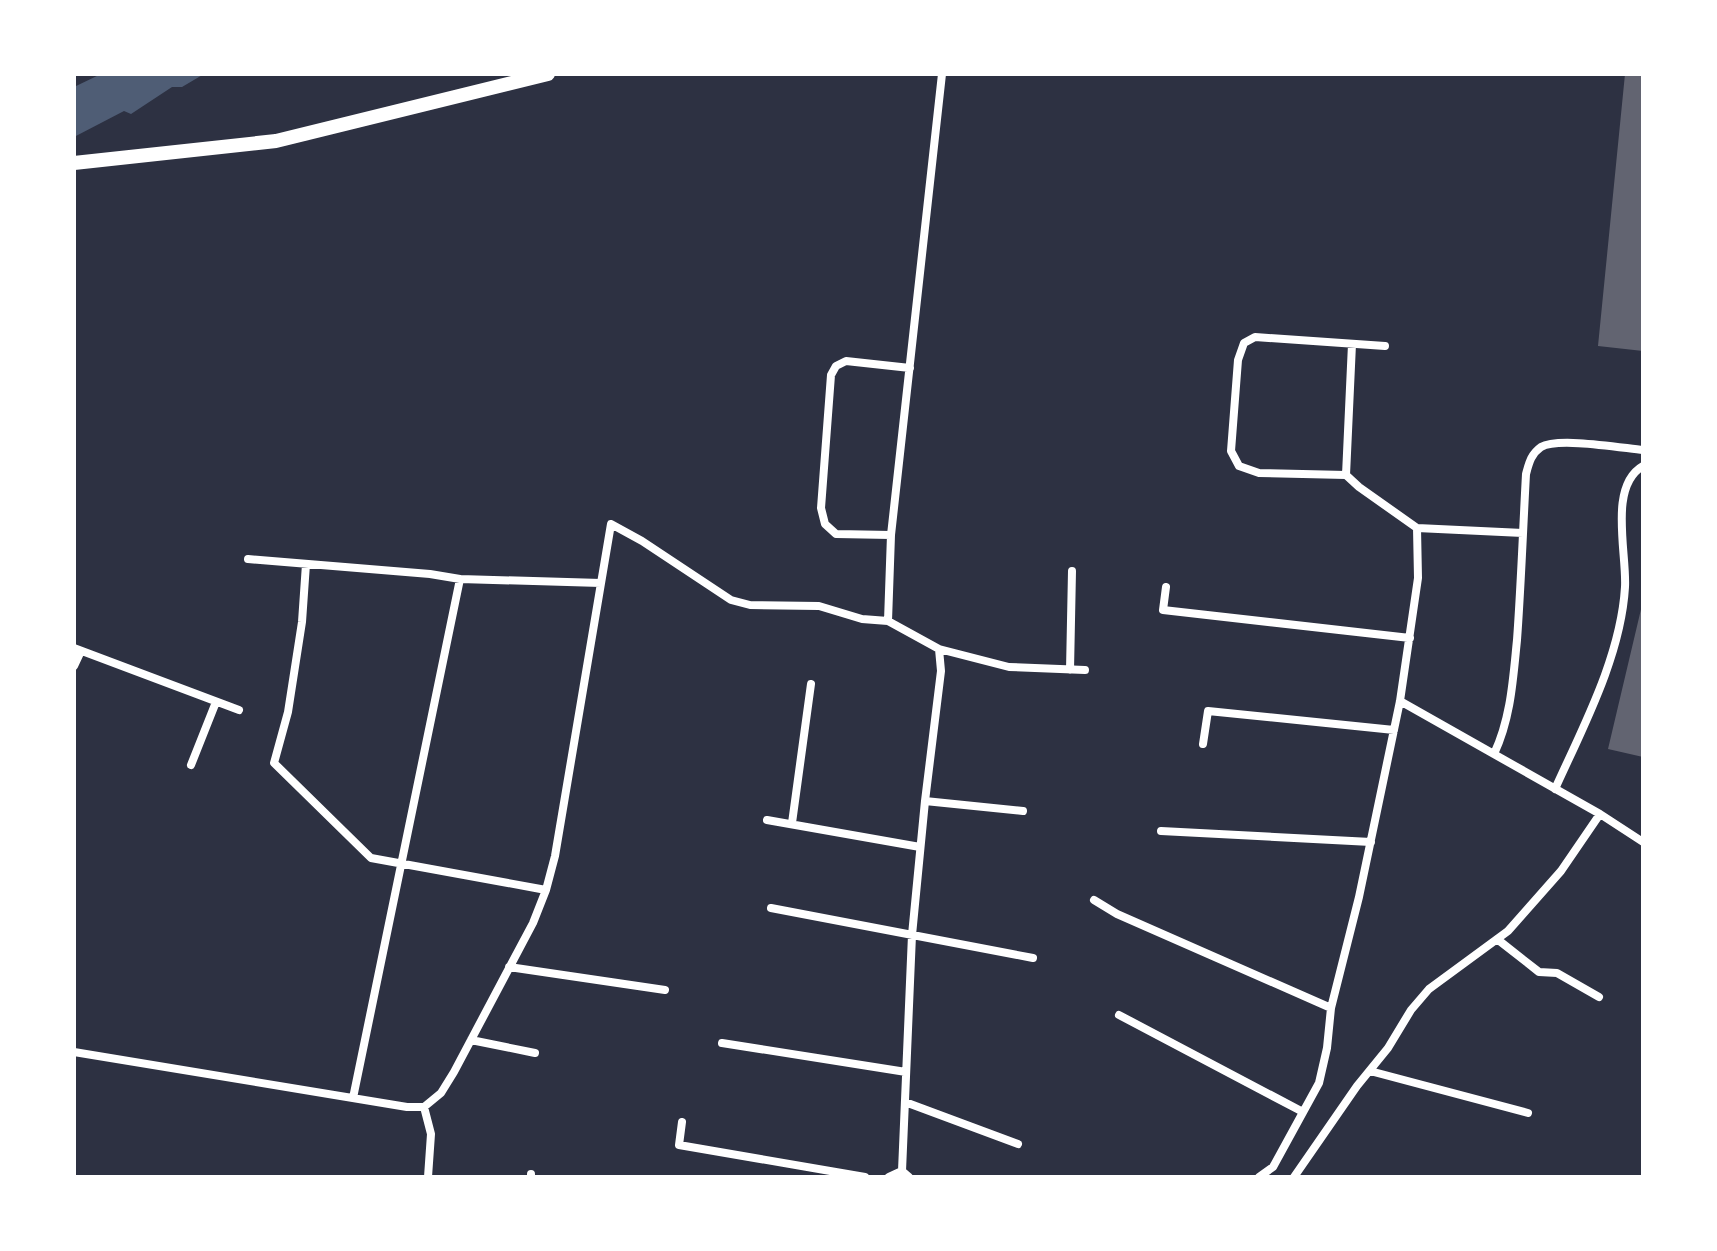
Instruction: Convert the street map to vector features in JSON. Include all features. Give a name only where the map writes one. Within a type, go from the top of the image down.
[{"type":"street","points":[[74,163],[276,141],[548,74]]},
{"type":"street","points":[[888,621],[891,535],[942,74]]},
{"type":"street","points":[[1385,346],[1255,337],[1244,343],[1238,360],[1231,451],[1239,466],[1259,473],[1346,475],[1417,528],[1523,533]]},
{"type":"street","points":[[1346,475],[1352,344]]},
{"type":"street","points":[[891,535],[836,534],[825,524],[821,508],[831,375],[836,366],[846,361],[910,368]]},
{"type":"street","points":[[1494,754],[1512,693],[1526,474],[1530,457],[1543,446],[1558,442],[1643,450]]},
{"type":"street","points":[[1555,789],[1613,653],[1622,620],[1625,585],[1622,507],[1625,486],[1643,466]]},
{"type":"street","points":[[74,1052],[407,1107],[424,1107],[441,1093],[533,923],[546,890],[555,856],[611,524],[731,600],[750,605],[819,606],[862,619],[888,621],[939,649],[1009,667],[1085,670]]},
{"type":"street","points":[[1259,1177],[1273,1167],[1319,1083],[1331,1008],[1371,842],[1400,701],[1418,578],[1417,528]]},
{"type":"street","points":[[248,559],[460,579],[601,583]]},
{"type":"street","points":[[306,564],[302,622],[288,712],[274,763],[371,858],[546,890]]},
{"type":"street","points":[[1070,670],[1072,571]]},
{"type":"street","points":[[353,1098],[460,579]]},
{"type":"street","points":[[1166,587],[1163,610],[1410,638]]},
{"type":"street","points":[[74,666],[77,649],[239,710]]},
{"type":"street","points":[[889,1177],[906,1174],[905,1102],[912,935],[941,671],[939,649]]},
{"type":"street","points":[[792,823],[811,684]]},
{"type":"street","points":[[1400,701],[1600,814],[1643,842]]},
{"type":"street","points":[[191,765],[216,702]]},
{"type":"street","points":[[1203,744],[1208,711],[1394,730]]},
{"type":"street","points":[[925,801],[1023,811]]},
{"type":"street","points":[[1294,1177],[1388,1048],[1411,1010],[1429,989],[1508,931],[1561,871],[1600,814]]},
{"type":"street","points":[[767,820],[920,847]]},
{"type":"street","points":[[1161,831],[1371,842]]},
{"type":"street","points":[[1094,900],[1117,914],[1331,1008]]},
{"type":"street","points":[[771,908],[1033,958]]},
{"type":"street","points":[[1497,939],[1539,972],[1557,973],[1599,997]]},
{"type":"street","points":[[509,967],[665,990]]},
{"type":"street","points":[[1119,1015],[1303,1112]]},
{"type":"street","points":[[471,1040],[535,1053]]},
{"type":"street","points":[[722,1043],[906,1072]]},
{"type":"street","points":[[1370,1071],[1528,1113]]},
{"type":"street","points":[[905,1102],[1018,1144]]},
{"type":"street","points":[[424,1107],[431,1134],[428,1177]]},
{"type":"street","points":[[682,1122],[679,1145],[861,1177]]},
{"type":"water","points":[[101,74],[204,74],[182,87],[172,87],[131,114],[124,111],[74,137],[74,87]]},
{"type":"building","points":[[1625,74],[1643,74],[1643,351],[1598,346]]},
{"type":"building","points":[[1643,605],[1643,757],[1608,749]]}]
